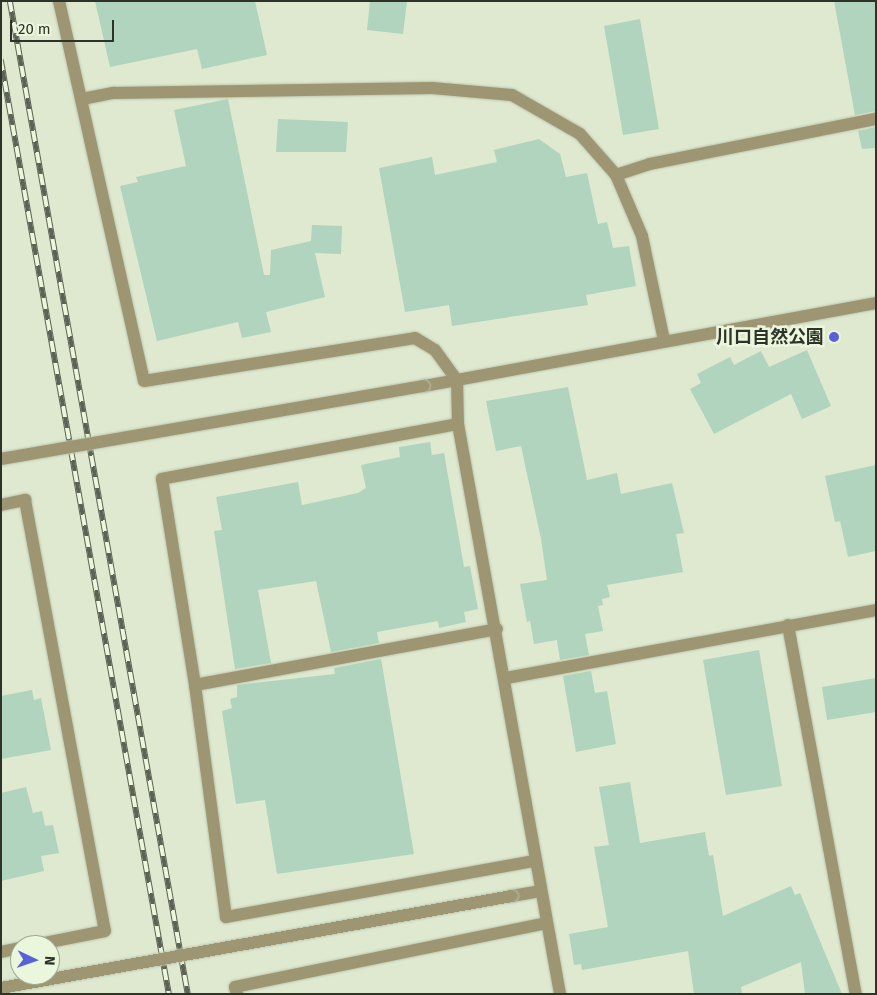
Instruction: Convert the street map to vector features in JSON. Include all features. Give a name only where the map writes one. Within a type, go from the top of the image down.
[{"type":"street","points":[[59,1],[144,381],[415,338],[435,350],[457,380],[458,424],[506,678],[534,860],[560,994]]},
{"type":"street","points":[[82,99],[114,93],[432,88],[512,95],[580,134],[616,175],[642,236],[664,340]]},
{"type":"street","points":[[616,175],[650,164],[876,119]]},
{"type":"street","points":[[1,459],[424,386],[664,340],[876,303]]},
{"type":"street","points":[[458,424],[162,479],[195,685],[226,917],[534,860]]},
{"type":"street","points":[[1,504],[25,500],[105,931],[60,940]]},
{"type":"street","points":[[506,678],[876,610]]},
{"type":"street","points":[[788,625],[856,994]]},
{"type":"street","points":[[195,685],[497,629]]},
{"type":"street","points":[[1,988],[540,891]]},
{"type":"street","points":[[237,994],[235,987],[546,924]]},
{"type":"building","points":[[95,1],[255,1],[267,55],[202,69],[197,49],[110,67]]},
{"type":"building","points":[[370,1],[407,1],[403,34],[367,30]]},
{"type":"building","points":[[834,1],[876,1],[876,111],[855,115]]},
{"type":"building","points":[[640,19],[659,129],[623,135],[604,26]]},
{"type":"building","points":[[228,99],[264,275],[270,275],[271,250],[311,241],[312,225],[342,226],[341,254],[315,253],[325,297],[266,312],[271,332],[242,338],[238,322],[157,341],[120,186],[138,182],[136,177],[186,166],[174,110]]},
{"type":"building","points":[[278,119],[348,122],[346,152],[276,152]]},
{"type":"building","points":[[876,127],[876,148],[862,149],[858,131]]},
{"type":"building","points":[[539,139],[560,154],[566,177],[587,173],[598,224],[607,222],[613,248],[629,246],[636,286],[586,295],[588,305],[452,326],[449,305],[405,312],[379,168],[432,157],[435,175],[497,162],[494,150]]},
{"type":"building","points":[[807,350],[831,406],[802,419],[791,394],[714,434],[690,389],[701,383],[697,374],[730,357],[734,365],[761,351],[769,367]]},
{"type":"building","points":[[568,387],[587,480],[617,473],[621,494],[672,483],[684,533],[676,534],[683,572],[607,585],[610,597],[602,599],[603,605],[598,606],[603,631],[585,634],[589,655],[560,660],[557,640],[534,644],[530,621],[527,622],[520,584],[547,580],[541,539],[521,446],[496,451],[486,401]]},
{"type":"building","points":[[430,442],[432,455],[444,453],[464,567],[470,566],[478,609],[464,612],[466,622],[439,628],[438,621],[377,632],[379,643],[331,652],[316,581],[258,590],[271,663],[235,669],[214,531],[222,530],[216,497],[298,482],[302,505],[358,493],[366,488],[361,465],[400,457],[399,447]]},
{"type":"building","points":[[876,465],[876,551],[848,557],[840,521],[835,522],[825,476]]},
{"type":"building","points":[[759,650],[782,786],[726,795],[703,660]]},
{"type":"building","points":[[381,659],[414,854],[277,874],[265,800],[236,804],[222,711],[232,708],[230,699],[237,697],[237,685],[335,674],[334,668]]},
{"type":"building","points":[[591,671],[595,693],[607,691],[616,744],[576,752],[563,676]]},
{"type":"building","points":[[876,678],[876,712],[827,720],[822,687]]},
{"type":"building","points":[[32,690],[34,700],[41,698],[51,750],[1,759],[1,696]]},
{"type":"building","points":[[630,782],[640,843],[705,832],[709,856],[713,855],[723,916],[791,886],[795,895],[800,893],[842,994],[805,994],[801,962],[741,987],[742,994],[694,994],[688,951],[582,970],[581,964],[574,965],[569,934],[608,927],[594,847],[609,845],[599,787]]},
{"type":"building","points":[[26,787],[33,813],[42,811],[45,826],[53,825],[59,853],[41,856],[44,871],[1,881],[1,793]]},
{"type":"railway","points":[[10,1],[188,994]]},
{"type":"railway","points":[[1,60],[169,994]]},
{"type":"place","name":"川口自然公園","points":[[834,337]]}]
